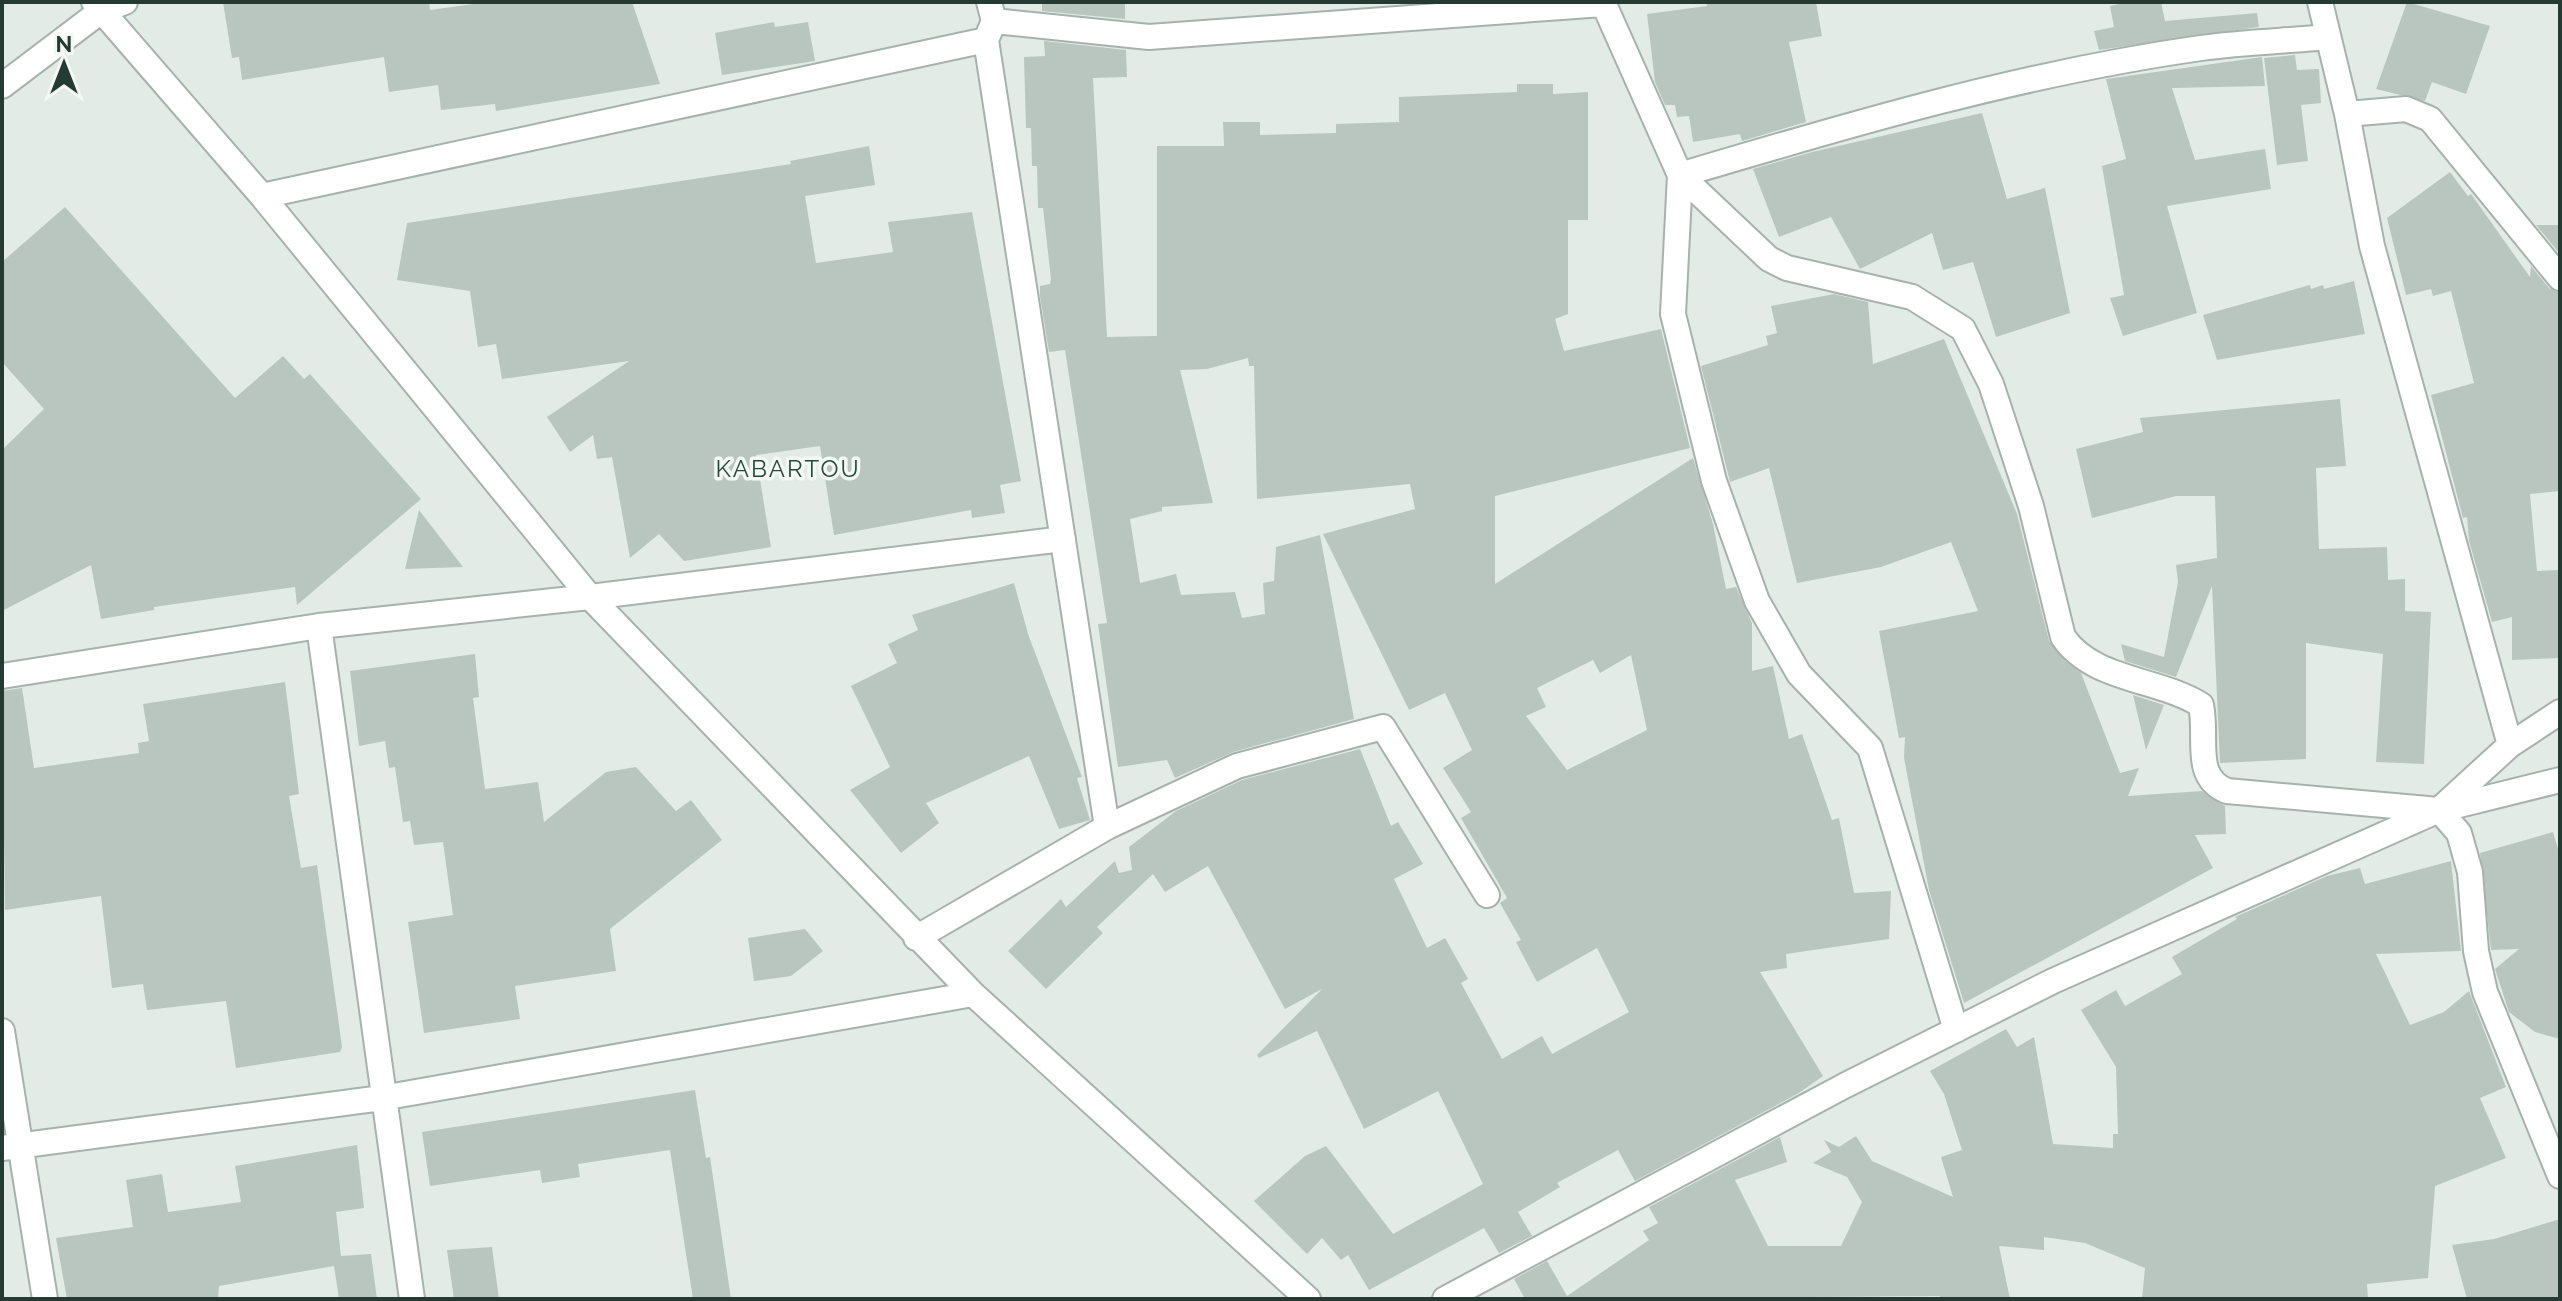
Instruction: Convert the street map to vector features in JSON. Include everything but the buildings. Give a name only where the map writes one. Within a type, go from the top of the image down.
[{"type":"street","points":[[2,86],[98,6],[125,2]]},
{"type":"street","points":[[2320,2],[2347,114],[2372,246],[2510,745]]},
{"type":"street","points":[[262,196],[990,21],[1149,37],[1603,3],[1680,175],[1769,259],[1787,268],[1912,297],[1963,329],[1991,384],[2005,424],[2031,506],[2063,637],[2074,653],[2094,665],[2187,696],[2201,705],[2205,775],[2212,785],[2227,791],[2439,810],[2459,833],[2470,872],[2476,951],[2485,992],[2560,1176]]},
{"type":"street","points":[[98,6],[262,196],[590,597],[973,994],[1308,1299]]},
{"type":"street","points":[[990,21],[1107,827]]},
{"type":"street","points":[[1680,175],[1879,116],[2046,78],[2201,48],[2328,37]]},
{"type":"street","points":[[2347,114],[2406,109],[2430,119],[2560,278]]},
{"type":"street","points":[[1680,175],[1673,314],[1714,481],[1757,601],[1799,674],[1870,748],[1956,1030]]},
{"type":"street","points":[[2,676],[319,626],[590,597],[1063,539]]},
{"type":"street","points":[[319,626],[412,1299]]},
{"type":"street","points":[[2439,810],[2510,745],[2560,712]]},
{"type":"street","points":[[916,938],[1107,827],[1237,766],[1383,727],[1487,895]]},
{"type":"street","points":[[1445,1299],[2053,981],[2439,810],[2560,780]]},
{"type":"street","points":[[11,1147],[382,1098],[973,994]]},
{"type":"street","points":[[2,1031],[11,1147],[45,1299]]},
{"type":"district","name":"KABARTOU","points":[[788,469]]}]
